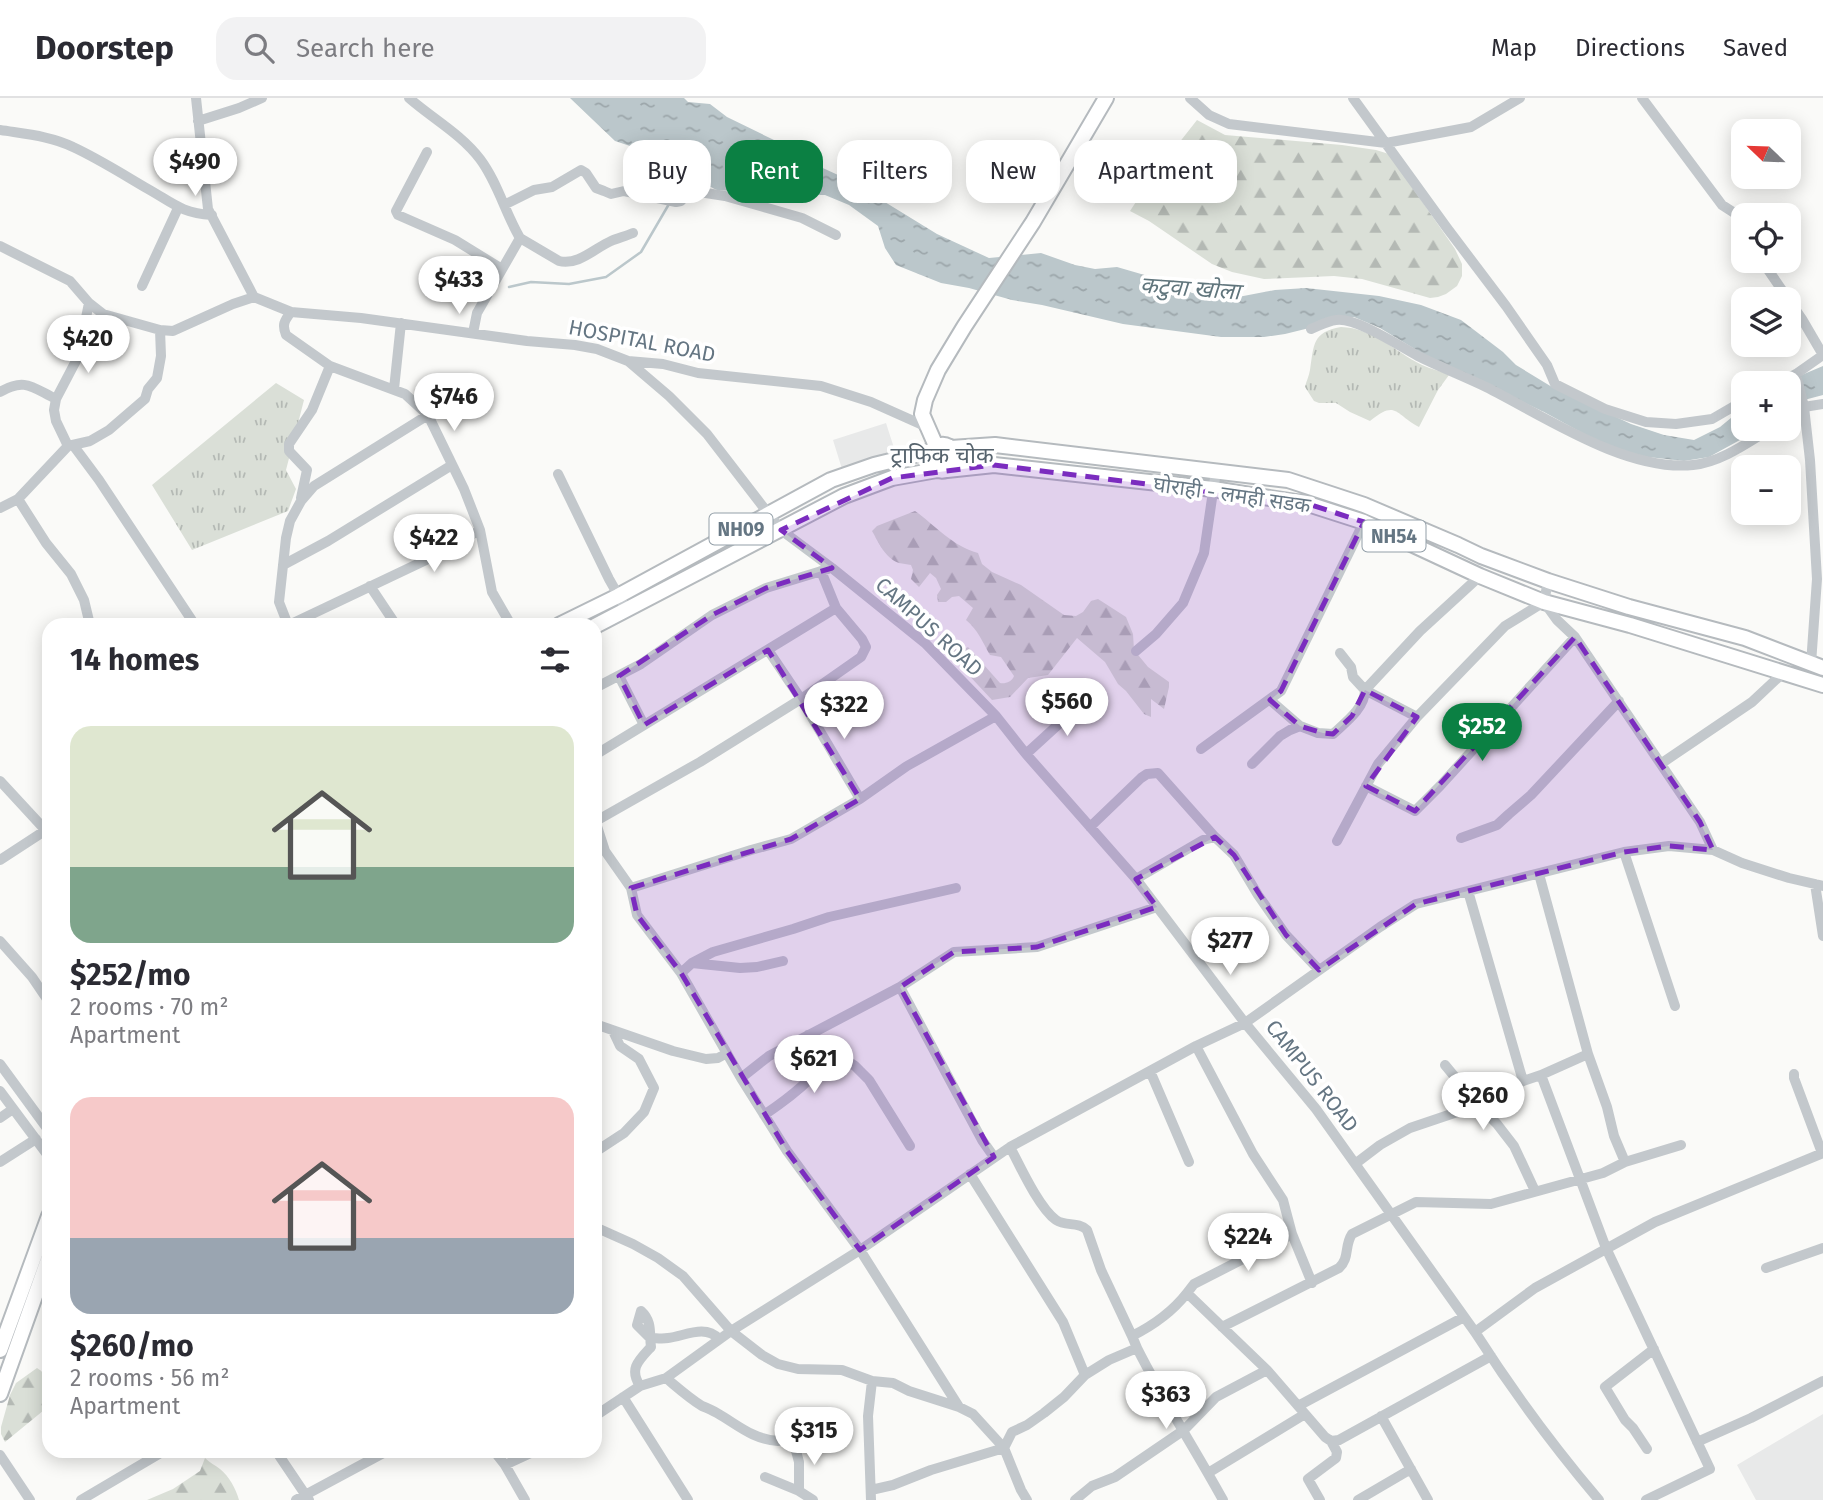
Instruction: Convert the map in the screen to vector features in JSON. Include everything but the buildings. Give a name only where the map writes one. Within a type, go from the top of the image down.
[{"type":"main road","points":[[939,448],[929,459],[930,464],[942,470],[954,463],[955,457],[939,448],[922,414],[938,370],[1032,222],[1106,98]]},
{"type":"main road","name":"घोराही - लमही सडक","points":[[939,448],[995,446],[1288,480],[1364,505],[1548,582],[1745,638],[1817,666]]},
{"type":"main road","name":"NH09","points":[[573,618],[831,480],[874,465],[939,448]]},
{"type":"main road","name":"घोराही - लमही सडक","points":[[942,470],[994,465],[1213,489],[1308,504],[1364,523],[1544,602],[1630,625],[1823,685]]},
{"type":"main road","name":"NH09","points":[[602,622],[844,496],[892,478],[942,470]]},
{"type":"main road","points":[[0,1350],[42,1235]]},
{"type":"main road","points":[[0,1394],[42,1277]]},
{"type":"street","points":[[0,246],[70,281],[89,303],[103,314],[160,330],[173,331],[254,297],[210,212],[196,98]]},
{"type":"street","points":[[198,121],[262,98]]},
{"type":"street","points":[[409,98],[460,137],[481,161],[520,238],[559,261],[570,262],[633,233]]},
{"type":"street","points":[[1190,98],[1209,115],[1229,124],[1385,143],[1471,127],[1520,98]]},
{"type":"street","points":[[1353,98],[1506,306],[1547,365],[1555,384],[1605,409],[1646,422],[1676,424],[1712,419],[1731,408]]},
{"type":"street","points":[[1642,98],[1722,205],[1731,211]]},
{"type":"street","points":[[0,130],[58,141],[187,212],[210,212]]},
{"type":"street","points":[[427,152],[396,211],[398,215],[455,240],[502,269]]},
{"type":"street","points":[[504,205],[534,190],[552,187],[581,170],[596,188],[611,194],[624,191],[676,202],[693,191],[725,196],[802,218],[836,235]]},
{"type":"street","points":[[142,286],[175,206]]},
{"type":"street","points":[[472,333],[477,313],[520,238]]},
{"type":"street","points":[[1770,273],[1823,355],[1800,371]]},
{"type":"street","name":"HOSPITAL ROAD","points":[[254,297],[290,312],[361,318],[597,349],[628,361],[663,364],[698,373],[821,386],[871,402],[927,427]]},
{"type":"street","points":[[89,303],[78,357],[56,399],[56,421],[71,446],[99,480],[190,618]]},
{"type":"street","points":[[290,312],[284,320],[286,335],[330,366],[405,394],[428,415],[464,489],[480,530],[492,592],[507,618]]},
{"type":"street","points":[[1311,329],[1334,320],[1362,326],[1556,424],[1632,458],[1673,465],[1693,465],[1728,454],[1750,441]]},
{"type":"street","points":[[394,389],[401,323]]},
{"type":"street","points":[[0,508],[18,499],[71,446],[90,441],[109,430],[145,399],[148,389],[157,378],[161,356],[160,330]]},
{"type":"street","name":"CAMPUS ROAD","points":[[628,361],[669,396],[707,434],[781,530],[827,569],[925,643],[996,716],[1136,879],[1245,1023],[1316,1109],[1490,1356],[1599,1500]]},
{"type":"street","points":[[301,501],[307,470],[292,456],[289,446],[312,410],[330,366]]},
{"type":"street","points":[[0,391],[14,384],[24,384],[56,399]]},
{"type":"street","points":[[1801,395],[1810,460],[1817,579],[1817,666]]},
{"type":"street","points":[[1801,409],[1823,404]]},
{"type":"street","points":[[285,618],[279,602],[283,565],[290,521],[301,501],[314,486],[428,415]]},
{"type":"street","points":[[283,565],[328,541],[452,465]]},
{"type":"street","points":[[1136,651],[1156,634],[1183,603],[1204,553],[1216,471]]},
{"type":"street","points":[[558,474],[626,609]]},
{"type":"street","points":[[18,499],[71,574],[84,600],[88,618]]},
{"type":"street","points":[[1201,749],[1281,691],[1364,523]]},
{"type":"street","points":[[303,618],[426,560],[480,530]]},
{"type":"street","points":[[602,684],[641,664],[712,615],[766,588],[827,569],[836,608],[866,647],[861,657],[801,699],[700,762],[602,817]]},
{"type":"street","points":[[1270,700],[1300,726],[1318,733],[1334,734],[1365,699],[1365,690],[1420,631],[1480,576]]},
{"type":"street","points":[[1337,841],[1378,764],[1417,717],[1505,626],[1544,602],[1548,582]]},
{"type":"street","points":[[370,586],[391,618]]},
{"type":"street","points":[[1544,602],[1557,620],[1575,637],[1662,763],[1700,822],[1713,850]]},
{"type":"street","points":[[602,751],[836,608]]},
{"type":"street","points":[[1366,786],[1415,811],[1575,637]]},
{"type":"street","points":[[768,650],[801,699],[860,799]]},
{"type":"street","points":[[1340,653],[1351,667],[1353,677],[1365,690],[1417,717]]},
{"type":"street","points":[[1662,763],[1752,702],[1784,672]]},
{"type":"street","points":[[619,676],[644,725]]},
{"type":"street","points":[[1026,754],[1060,722],[1091,700]]},
{"type":"street","points":[[1461,838],[1497,825],[1531,796],[1619,701]]},
{"type":"street","points":[[631,888],[751,849],[791,839],[860,799],[907,766],[996,716]]},
{"type":"street","points":[[1252,764],[1280,736],[1300,726]]},
{"type":"street","points":[[1090,827],[1141,778],[1157,773],[1234,855],[1286,935],[1319,970]]},
{"type":"street","points":[[0,781],[42,827]]},
{"type":"street","points":[[0,860],[42,835]]},
{"type":"street","points":[[1136,879],[1203,840],[1215,837]]},
{"type":"street","points":[[602,842],[605,851],[631,888],[637,915],[681,973],[741,1078],[787,1151],[860,1250],[959,1407]]},
{"type":"street","points":[[602,1411],[640,1386],[666,1378],[719,1339],[860,1250],[1010,1147],[1196,1046],[1245,1023],[1416,904],[1624,852],[1669,846],[1713,850],[1742,863],[1819,885],[1823,936]]},
{"type":"street","points":[[1624,852],[1675,1006]]},
{"type":"street","points":[[1539,874],[1588,1054],[1625,1162]]},
{"type":"street","points":[[681,973],[713,951],[829,917],[956,888]]},
{"type":"street","points":[[1468,891],[1523,1081]]},
{"type":"street","points":[[741,1078],[769,1056],[900,987],[954,952],[1037,947],[1157,907]]},
{"type":"street","points":[[0,941],[42,992]]},
{"type":"street","points":[[692,963],[740,968],[783,961]]},
{"type":"street","points":[[900,987],[982,1140],[994,1157]]},
{"type":"street","points":[[602,1027],[673,1051],[706,1059],[727,1054]]},
{"type":"street","points":[[602,1147],[624,1133],[644,1112],[654,1088],[639,1059],[620,1046],[613,1031]]},
{"type":"street","points":[[808,1035],[855,1066],[869,1080],[910,1146]]},
{"type":"street","points":[[1196,1046],[1253,1154],[1283,1200],[1292,1234],[1312,1283]]},
{"type":"street","points":[[764,1115],[787,1100],[828,1059],[831,1049]]},
{"type":"street","points":[[1355,1164],[1380,1145],[1410,1128],[1478,1105],[1523,1081],[1588,1054]]},
{"type":"street","points":[[0,1064],[42,1121]]},
{"type":"street","points":[[1445,1065],[1514,1146],[1535,1191]]},
{"type":"street","points":[[1150,1071],[1189,1162]]},
{"type":"street","points":[[1475,1332],[1535,1288],[1655,1222],[1822,1153],[1794,1074]]},
{"type":"street","points":[[1541,1075],[1606,1248],[1710,1469],[1646,1500]]},
{"type":"street","points":[[0,1091],[42,1147]]},
{"type":"street","points":[[0,1118],[13,1109]]},
{"type":"street","points":[[0,1163],[36,1139]]},
{"type":"street","points":[[1222,1327],[1339,1268],[1348,1256],[1348,1242],[1352,1234],[1416,1202],[1491,1204],[1603,1173],[1625,1162],[1681,1145]]},
{"type":"street","points":[[1010,1147],[1046,1210],[1056,1220],[1083,1226],[1087,1230],[1101,1270],[1158,1390],[1223,1500]]},
{"type":"street","points":[[970,1174],[1063,1322],[1085,1375]]},
{"type":"street","points":[[602,1230],[658,1258],[683,1276],[731,1331],[778,1364],[799,1369],[842,1370],[872,1381],[893,1383],[973,1414],[1004,1448],[1027,1500]]},
{"type":"street","points":[[1132,1336],[1161,1318],[1181,1301],[1194,1284],[1292,1234]]},
{"type":"street","points":[[1766,1268],[1823,1248]]},
{"type":"street","points":[[1187,1293],[1267,1370],[1331,1441],[1337,1452],[1336,1458],[1308,1479],[1320,1500]]},
{"type":"street","points":[[1208,1473],[1302,1410],[1464,1317]]},
{"type":"street","points":[[640,1386],[634,1377],[635,1368],[651,1347],[650,1338],[665,1339],[702,1331],[719,1339]]},
{"type":"street","points":[[872,1381],[868,1416],[871,1495],[931,1470],[1004,1448],[1012,1432],[1044,1413],[1085,1375],[1137,1348]]},
{"type":"street","points":[[1647,1449],[1605,1387],[1654,1349]]},
{"type":"street","points":[[1331,1441],[1339,1440],[1490,1356]]},
{"type":"street","points":[[1075,1500],[1092,1486],[1115,1477],[1184,1430],[1216,1397],[1267,1370]]},
{"type":"street","points":[[666,1378],[700,1405],[717,1413],[742,1431],[778,1441]]},
{"type":"street","points":[[1697,1442],[1823,1381]]},
{"type":"street","points":[[623,1397],[688,1500]]},
{"type":"street","points":[[1381,1416],[1428,1500]]},
{"type":"street","points":[[795,1447],[799,1462],[799,1490]]},
{"type":"street","points":[[0,1455],[30,1500]]},
{"type":"street","points":[[81,1500],[152,1458]]},
{"type":"street","points":[[280,1458],[304,1499],[375,1458]]},
{"type":"street","points":[[500,1458],[525,1500]]},
{"type":"street","points":[[505,1465],[520,1458]]},
{"type":"street","points":[[1358,1500],[1411,1469]]},
{"type":"street","points":[[765,1477],[799,1490],[813,1500]]},
{"type":"highlighted area","points":[[994,465],[1308,504],[1364,522],[1281,691],[1270,700],[1300,726],[1323,733],[1333,734],[1352,716],[1365,690],[1417,717],[1366,786],[1415,811],[1575,637],[1700,822],[1713,850],[1669,846],[1624,852],[1416,904],[1319,970],[1286,935],[1234,855],[1215,837],[1136,879],[1157,907],[1037,947],[954,952],[900,987],[994,1157],[860,1250],[787,1151],[681,973],[637,915],[631,888],[791,839],[860,799],[768,650],[644,725],[619,676],[712,615],[766,588],[832,568],[781,530],[892,478]]},
{"type":"shaded area","points":[[886,423],[895,451],[842,469],[833,440]]},
{"type":"shaded area","points":[[1823,1414],[1823,1500],[1756,1500],[1737,1465]]},
{"type":"green space","points":[[1197,120],[1225,135],[1342,145],[1389,154],[1455,249],[1462,264],[1462,276],[1457,286],[1446,294],[1430,298],[1362,279],[1334,276],[1264,279],[1232,272],[1212,264],[1130,211],[1135,203],[1237,203],[1237,140],[1181,140]]},
{"type":"green space","points":[[1341,327],[1363,331],[1422,365],[1449,375],[1419,427],[1396,411],[1386,411],[1370,421],[1336,403],[1314,401],[1305,387],[1316,341],[1324,332]]},
{"type":"green space","points":[[276,383],[304,400],[286,470],[296,489],[288,511],[192,550],[152,485]]},
{"type":"green space","points":[[915,511],[952,541],[978,553],[982,564],[992,572],[1021,585],[1064,615],[1076,616],[1083,612],[1091,601],[1098,599],[1126,617],[1133,634],[1134,650],[1148,667],[1169,682],[1164,709],[1151,699],[1151,717],[1144,714],[1118,684],[1105,662],[1077,638],[1048,675],[1028,678],[1010,697],[992,700],[936,640],[941,634],[959,652],[968,647],[1000,683],[1012,680],[1014,676],[1001,657],[990,655],[977,632],[966,620],[973,608],[959,596],[946,602],[938,602],[937,595],[941,589],[936,578],[930,573],[919,587],[911,579],[911,565],[890,558],[872,531],[877,526]]},
{"type":"green space","points":[[37,1368],[42,1372],[42,1412],[5,1442],[1,1427],[16,1383]]},
{"type":"green space","points":[[205,1458],[226,1475],[239,1500],[147,1500],[173,1489],[200,1471]]},
{"type":"water","points":[[570,98],[684,98],[688,102],[710,104],[727,117],[774,140],[725,140],[725,191],[711,187],[711,140],[623,140],[623,144],[615,141]]},
{"type":"water","points":[[823,168],[837,175],[837,200],[825,195]]},
{"type":"water","points":[[844,203],[886,203],[937,234],[989,258],[1041,253],[1095,269],[1117,267],[1172,283],[1192,293],[1233,298],[1275,290],[1306,288],[1379,296],[1421,305],[1461,320],[1516,365],[1552,387],[1631,424],[1664,435],[1694,440],[1720,427],[1731,418],[1731,441],[1738,441],[1709,457],[1684,461],[1639,456],[1597,441],[1354,317],[1285,334],[1221,337],[1123,324],[941,283],[896,265],[885,248],[878,226]]},
{"type":"water","points":[[1823,366],[1823,395],[1801,401],[1801,375]]},
{"type":"waterway","points":[[509,287],[531,282],[569,284],[606,277],[641,252],[669,204]]},
{"type":"district","name":"ट्राफिक चोक","points":[[942,455]]},
{"type":"water label","name":"कटुवा खोला","points":[[1190,288]]}]
